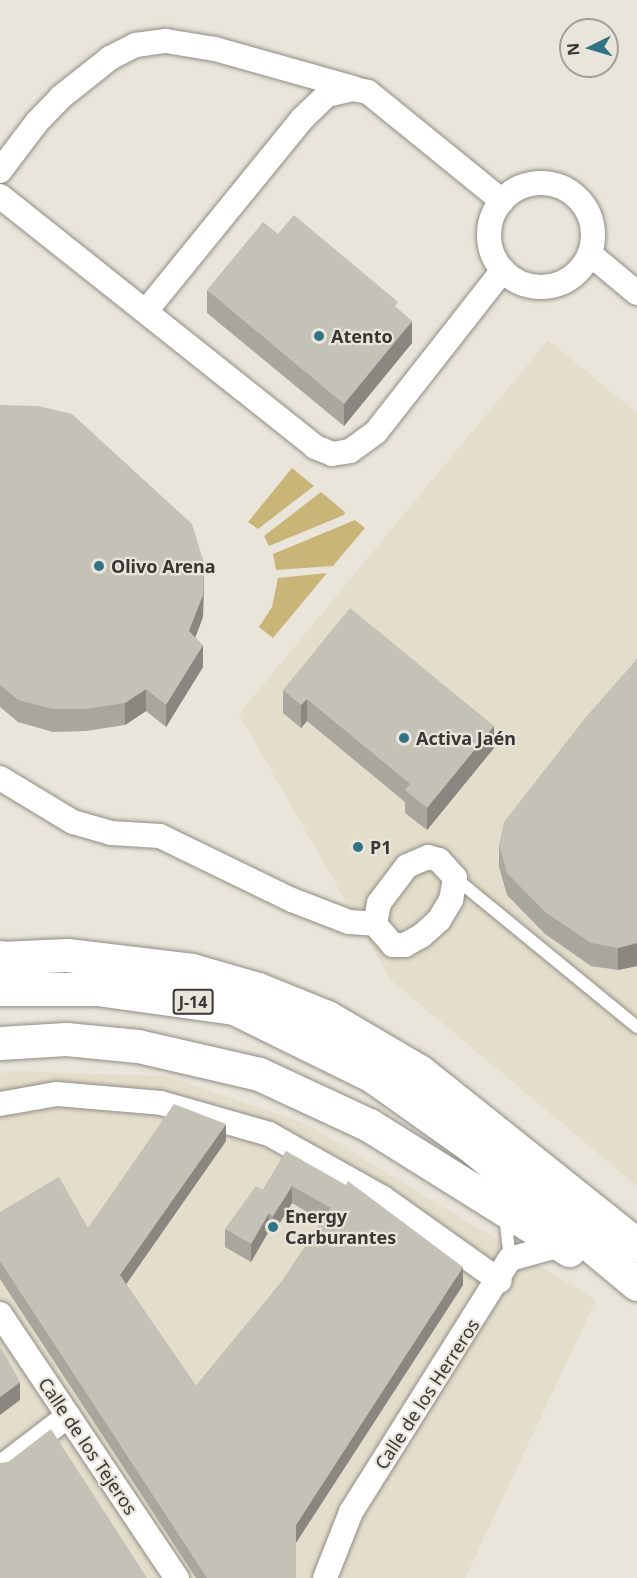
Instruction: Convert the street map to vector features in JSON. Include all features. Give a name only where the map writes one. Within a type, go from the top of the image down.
[{"type":"main road","points":[[1,965],[67,955],[122,960],[214,976],[258,989],[327,1017],[420,1071],[637,1245]]},
{"type":"main road","name":"J-14","points":[[1,965],[97,989],[234,1008],[371,1075],[470,1145],[637,1284]]},
{"type":"main road","points":[[0,1043],[66,1039],[138,1046],[258,1074],[369,1125],[497,1192],[561,1245],[637,1290]]},
{"type":"street","points":[[0,171],[37,122],[61,97],[110,58],[136,45],[166,41],[215,49],[368,92],[502,201]]},
{"type":"street","points":[[146,310],[302,119],[327,95],[353,89],[368,92]]},
{"type":"street","points":[[535,183],[555,184],[572,192],[590,216],[593,234],[590,254],[576,274],[555,285],[531,286],[503,270],[489,240],[493,215],[502,201],[517,189],[535,183]]},
{"type":"street","points":[[0,196],[146,310],[315,447],[332,454],[350,451],[376,432],[503,270]]},
{"type":"street","points":[[590,254],[637,293]]},
{"type":"street","points":[[0,778],[73,822],[111,833],[160,836],[292,900],[349,922],[375,924],[393,945],[413,942],[439,920],[451,900],[455,878],[439,860],[419,858],[391,885],[379,903],[375,924]]},
{"type":"street","points":[[0,1104],[57,1094],[160,1103],[269,1134],[382,1198],[500,1281]]},
{"type":"street","points":[[510,1259],[561,1245]]},
{"type":"street","name":"Calle de los Herreros","points":[[326,1578],[351,1512],[500,1281],[510,1259]]},
{"type":"street","name":"Calle de los Tejeros","points":[[0,1314],[177,1578]]},
{"type":"street","points":[[0,1468],[68,1416]]},
{"type":"lane","points":[[455,878],[637,1027]]},
{"type":"lane","points":[[371,1075],[395,1101],[497,1192],[510,1259]]},
{"type":"shaded area","points":[[548,340],[637,413],[637,1186],[391,980],[239,714]]},
{"type":"shaded area","points":[[292,468],[314,486],[258,529],[248,522]]},
{"type":"shaded area","points":[[321,492],[345,512],[344,515],[269,546],[264,536]]},
{"type":"shaded area","points":[[355,520],[365,528],[333,566],[276,570],[273,554]]},
{"type":"shaded area","points":[[327,573],[273,638],[259,627],[272,607],[278,578]]},
{"type":"shaded area","points":[[9,1071],[167,1076],[308,1125],[596,1300],[465,1578],[0,1578],[0,1074]]},
{"type":"building","name":"Atento","points":[[294,215],[398,302],[395,306],[412,321],[344,404],[207,290],[263,222],[278,234]]},
{"type":"building","name":"Olivo Arena","points":[[0,405],[38,406],[72,414],[192,524],[204,563],[203,595],[189,631],[203,645],[166,705],[146,689],[125,703],[86,709],[53,709],[18,700],[0,685]]},
{"type":"building","name":"Activa Jaén","points":[[350,608],[494,726],[427,808],[405,790],[410,784],[307,699],[301,705],[283,690]]},
{"type":"building","points":[[637,659],[637,943],[618,948],[591,943],[545,912],[507,873],[499,845],[504,822],[586,717]]},
{"type":"building","points":[[174,1104],[226,1124],[120,1275],[196,1386],[283,1280],[331,1208],[292,1186],[273,1216],[269,1213],[251,1244],[225,1229],[256,1186],[263,1190],[286,1151],[346,1185],[348,1181],[463,1267],[296,1525],[296,1578],[207,1578],[0,1261],[0,1212],[59,1177],[88,1228]]},
{"type":"building","points":[[0,1346],[20,1382],[0,1397]]},
{"type":"building","points":[[51,1429],[147,1578],[0,1578],[0,1463],[8,1462]]},
{"type":"place","name":"Atento","points":[[319,336]]},
{"type":"place","name":"Olivo Arena","points":[[99,566]]},
{"type":"place","name":"Activa Jaén","points":[[404,738]]},
{"type":"place","name":"P1","points":[[358,847]]},
{"type":"place","name":"Energy Carburantes","points":[[273,1227]]}]
